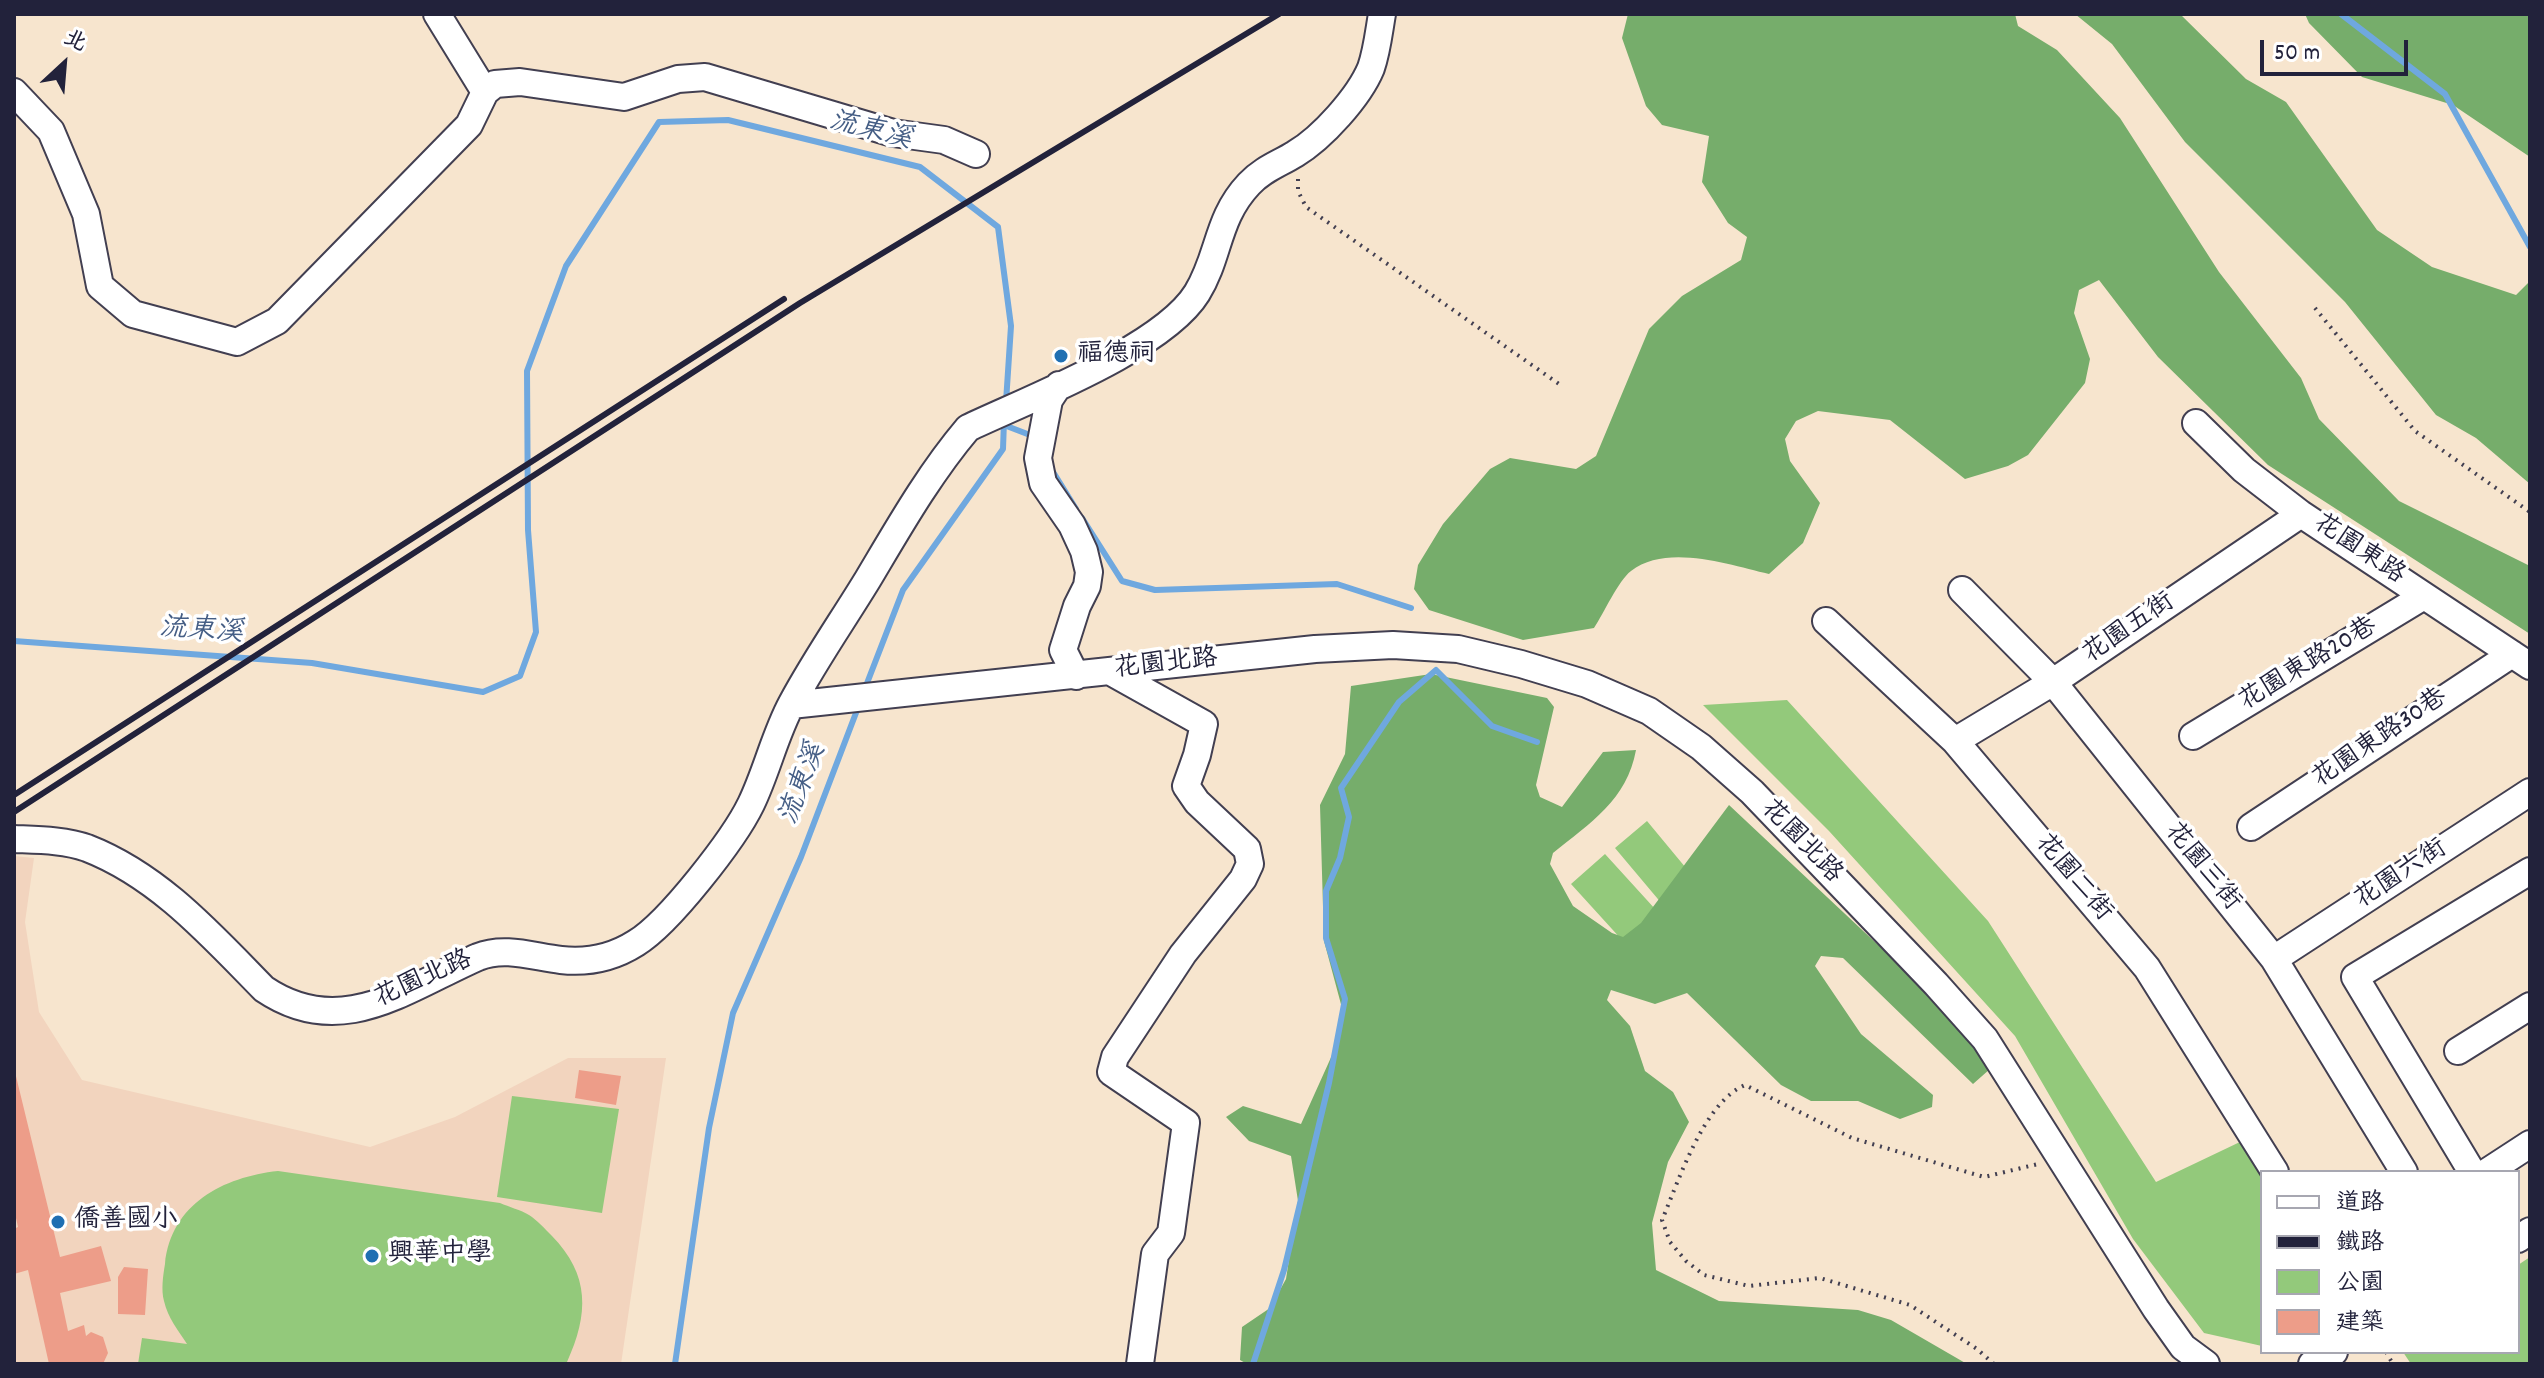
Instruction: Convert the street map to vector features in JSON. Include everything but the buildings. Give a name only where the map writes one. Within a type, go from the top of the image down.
[{"type":"street","points":[[437,14],[485,92]]},
{"type":"street","points":[[792,705],[952,446],[968,428],[1141,344],[1175,318],[1197,294],[1208,272],[1219,232],[1239,197],[1267,168],[1297,153],[1332,123],[1361,86],[1371,67],[1382,14]]},
{"type":"street","points":[[14,92],[51,131],[86,214],[100,286],[133,314],[237,342],[277,321],[469,125],[485,92],[495,84],[520,82],[624,97],[678,79],[705,77],[893,133],[944,140],[976,154]]},
{"type":"street","points":[[1056,386],[1049,400],[1038,458],[1043,483],[1072,525],[1084,551],[1089,572],[1087,586],[1063,650],[1076,676]]},
{"type":"street","name":"花園東路","points":[[2196,423],[2244,470],[2301,514],[2521,660]]},
{"type":"street","name":"花園五街","points":[[1955,741],[2053,682],[2301,514]]},
{"type":"street","name":"花園三街","points":[[1962,590],[2053,682],[2274,959],[2403,1170]]},
{"type":"street","name":"花園東路20巷","points":[[2193,736],[2424,596]]},
{"type":"street","name":"花園二街","points":[[1826,621],[1955,741],[2147,968],[2274,1170]]},
{"type":"street","name":"花園北路","points":[[14,839],[49,841],[85,848],[145,880],[174,900],[264,989],[281,1000],[306,1010],[360,1009],[481,956],[508,952],[563,960],[592,960],[635,944],[656,929],[736,830],[763,776],[792,705],[1315,649],[1393,645],[1458,649],[1587,684],[1649,711],[1701,747],[1752,792],[1985,1039],[2156,1309],[2183,1347],[2206,1364]]},
{"type":"street","name":"花園東路30巷","points":[[2251,827],[2521,660]]},
{"type":"street","points":[[1111,672],[1204,724],[1186,786],[1197,802],[1247,849],[1250,864],[1243,879],[1183,954],[1115,1057],[1111,1072],[1186,1123],[1171,1233],[1155,1254],[1140,1364]]},
{"type":"street","name":"花園六街","points":[[2274,959],[2530,792]]},
{"type":"street","points":[[2471,1170],[2355,977],[2530,871]]},
{"type":"street","points":[[2458,1051],[2530,1006]]},
{"type":"street","points":[[2490,1170],[2530,1144]]},
{"type":"street","points":[[2312,1364],[2330,1354]]},
{"type":"path","points":[[1297,153],[1298,191],[1306,207],[1559,384]]},
{"type":"path","points":[[2315,308],[2415,431],[2530,512]]},
{"type":"path","points":[[1994,1364],[1977,1349],[1910,1305],[1820,1278],[1749,1286],[1704,1275],[1686,1261],[1670,1242],[1662,1220],[1696,1139],[1731,1091],[1745,1085],[1852,1138],[1984,1177],[2060,1159]]},
{"type":"shaded area","name":"興華中學","points":[[14,856],[34,858],[25,922],[39,1012],[82,1080],[370,1147],[455,1117],[568,1058],[666,1058],[621,1364],[14,1364]]},
{"type":"green space","points":[[1628,14],[2015,14],[2018,26],[2057,50],[2120,118],[2219,272],[2301,378],[2319,419],[2399,501],[2530,566],[2530,634],[2268,465],[2158,357],[2099,280],[2079,290],[2074,313],[2090,359],[2085,383],[2028,455],[2008,466],[1965,479],[1890,420],[1818,411],[1796,421],[1785,439],[1790,461],[1820,503],[1803,543],[1769,574],[1699,559],[1662,558],[1646,563],[1626,576],[1594,628],[1523,640],[1429,610],[1414,589],[1418,565],[1443,524],[1490,469],[1510,458],[1576,469],[1596,456],[1649,329],[1682,296],[1741,260],[1747,237],[1728,223],[1702,182],[1709,136],[1662,125],[1646,106],[1622,38]]},
{"type":"green space","points":[[2075,14],[2180,14],[2246,79],[2286,102],[2377,230],[2432,267],[2516,295],[2530,281],[2530,484],[2476,438],[2436,415],[2345,302],[2185,142],[2112,44]]},
{"type":"green space","points":[[2305,14],[2530,14],[2530,157],[2453,105],[2362,77],[2309,23]]},
{"type":"green space","points":[[1431,674],[1547,698],[1554,707],[1536,785],[1540,797],[1562,807],[1603,752],[1636,750],[1631,768],[1616,797],[1553,853],[1550,864],[1573,906],[1612,933],[1623,937],[1641,923],[1729,805],[1974,1035],[1990,1069],[1973,1084],[1843,958],[1821,956],[1815,966],[1861,1034],[1933,1095],[1932,1107],[1900,1119],[1858,1101],[1811,1101],[1781,1085],[1687,993],[1655,1004],[1611,990],[1607,1000],[1630,1026],[1645,1071],[1673,1092],[1689,1122],[1668,1162],[1652,1223],[1656,1270],[1719,1301],[1858,1310],[1891,1320],[1967,1364],[1247,1364],[1240,1360],[1242,1327],[1270,1308],[1286,1279],[1298,1201],[1291,1156],[1249,1141],[1226,1117],[1243,1106],[1301,1124],[1333,1053],[1342,1008],[1324,941],[1320,805],[1345,754],[1351,686]]},
{"type":"green space","points":[[1787,700],[1988,921],[2156,1182],[2242,1141],[2260,1173],[2260,1346],[2204,1333],[2133,1239],[2015,1036],[1829,831],[1703,705]]},
{"type":"green space","points":[[1647,821],[1705,891],[1673,917],[1615,848]]},
{"type":"green space","points":[[1605,854],[1666,921],[1632,951],[1571,884]]},
{"type":"green space","points":[[512,1096],[619,1109],[602,1213],[497,1197]]},
{"type":"green space","points":[[278,1171],[500,1203],[529,1215],[564,1251],[579,1280],[582,1311],[567,1362],[138,1364],[142,1338],[187,1344],[168,1313],[163,1292],[169,1243],[177,1225],[203,1197],[220,1187],[258,1174]]},
{"type":"green space","points":[[2530,1257],[2530,1364],[2411,1364],[2404,1354],[2520,1354],[2520,1264]]},
{"type":"waterway","points":[[2341,14],[2445,94],[2530,247]]},
{"type":"waterway","name":"流東溪","points":[[14,641],[312,663],[483,692],[520,676],[536,632],[528,530],[527,371],[566,266],[659,122],[728,120],[920,167],[998,227],[1011,326],[1006,402]]},
{"type":"waterway","name":"流東溪","points":[[864,691],[903,590],[1003,449],[1004,421]]},
{"type":"waterway","points":[[1004,425],[1030,435],[1034,441]]},
{"type":"waterway","points":[[1050,467],[1076,509]]},
{"type":"waterway","points":[[1082,518],[1122,581],[1155,590],[1337,584],[1411,608]]},
{"type":"waterway","points":[[1253,1364],[1284,1270],[1329,1083],[1345,999],[1326,938],[1326,891],[1340,858],[1349,817],[1341,788],[1399,702],[1436,670],[1492,726],[1537,742]]},
{"type":"waterway","name":"流東溪","points":[[675,1364],[709,1128],[733,1013],[801,857],[859,705]]},
{"type":"railway","points":[[14,812],[800,303],[1279,14]]},
{"type":"railway","points":[[14,795],[784,299]]},
{"type":"place","name":"福德祠","points":[[1061,356]]},
{"type":"place","name":"僑善國小","points":[[58,1222]]},
{"type":"place","name":"興華中學","points":[[372,1256]]}]
